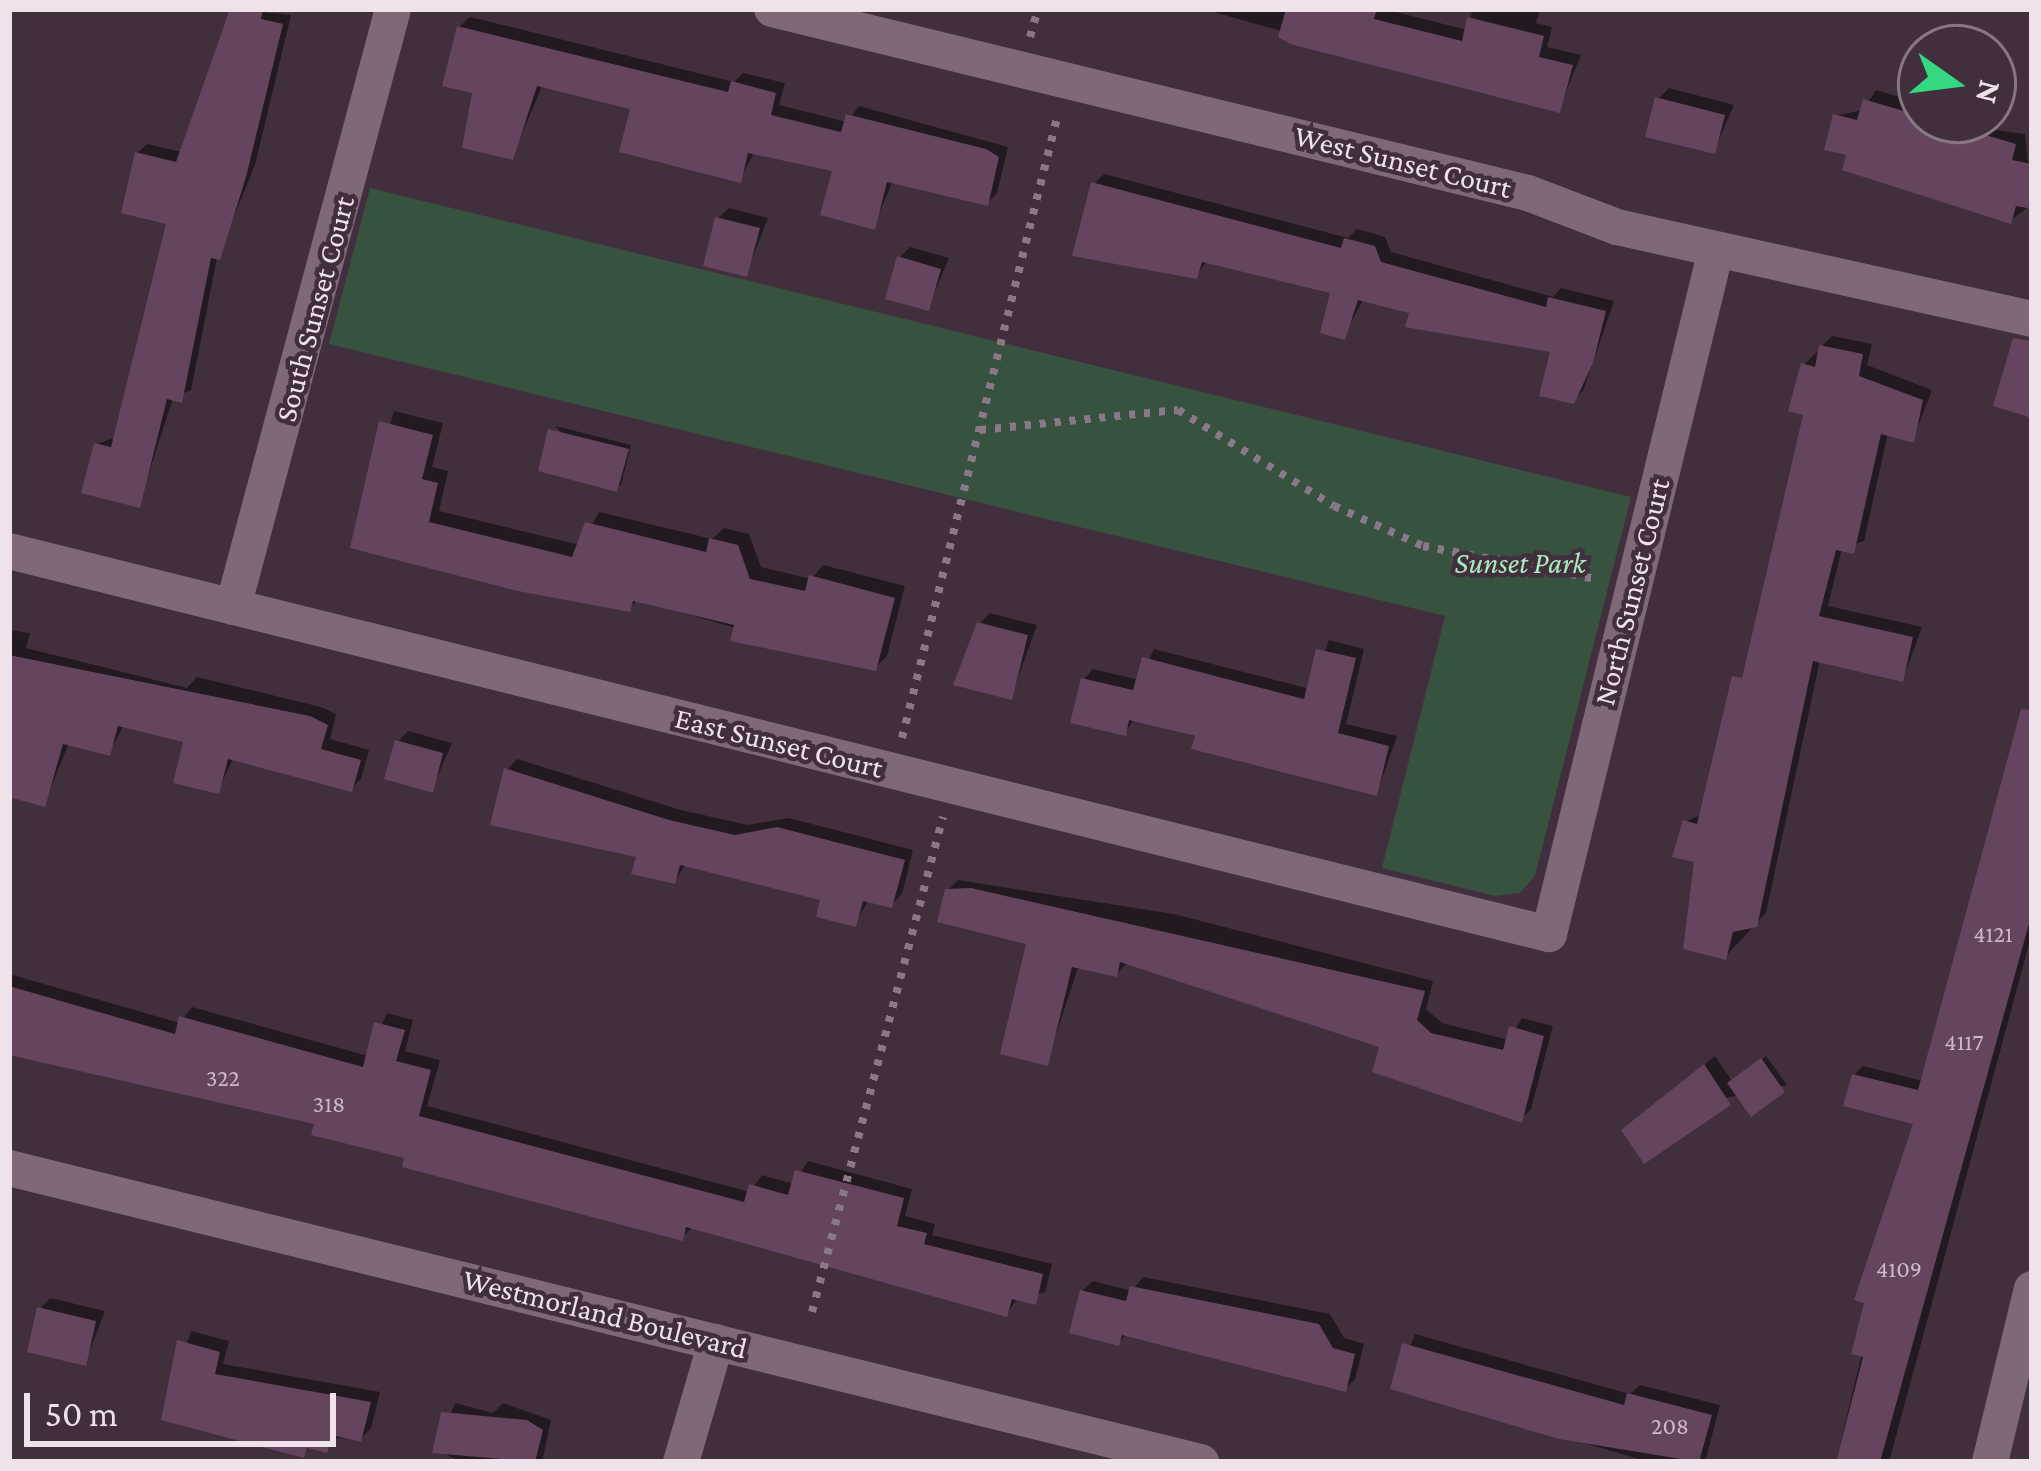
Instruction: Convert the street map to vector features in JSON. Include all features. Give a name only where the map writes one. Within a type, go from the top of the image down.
[{"type":"street","name":"South Sunset Court","points":[[233,607],[393,9]]},
{"type":"street","name":"West Sunset Court","points":[[772,9],[1716,250],[2032,319]]},
{"type":"street","name":"North Sunset Court","points":[[1549,934],[1716,250]]},
{"type":"street","name":"East Sunset Court","points":[[9,550],[1549,934]]},
{"type":"street","name":"Westmorland Boulevard","points":[[9,1168],[1201,1462]]},
{"type":"street","points":[[1990,1462],[2032,1289]]},
{"type":"street","points":[[681,1462],[716,1342]]},
{"type":"path","points":[[894,772],[1066,81]]},
{"type":"path","points":[[980,430],[1178,410],[1334,506],[1423,546],[1633,588]]},
{"type":"path","points":[[812,1312],[951,786]]},
{"type":"green space","name":"Sunset Park","points":[[370,188],[1631,497],[1535,876],[1520,893],[1495,896],[1382,868],[1445,616],[329,344]]},
{"type":"building","points":[[230,9],[263,9],[261,19],[283,24],[246,177],[220,260],[211,258],[182,403],[167,399],[140,508],[81,493],[94,443],[111,447],[166,224],[121,213],[135,152],[176,162]]},
{"type":"building","points":[[1286,9],[1377,9],[1374,19],[1462,41],[1467,17],[1544,36],[1539,57],[1573,65],[1560,113],[1290,44],[1278,37]]},
{"type":"building","points":[[457,26],[728,92],[731,81],[776,93],[771,115],[841,132],[846,114],[986,149],[999,157],[988,206],[887,182],[875,230],[820,215],[832,171],[748,153],[741,183],[619,152],[630,109],[537,86],[513,160],[462,148],[472,93],[442,86]]},
{"type":"building","points":[[1655,97],[1725,115],[1715,154],[1645,137]]},
{"type":"building","points":[[1863,99],[1897,109],[1897,144],[2016,144],[2012,160],[2032,164],[2032,209],[2016,206],[2011,224],[1842,170],[1846,155],[1824,150],[1833,114],[1857,120]]},
{"type":"building","points":[[1091,182],[1341,248],[1344,238],[1375,246],[1381,262],[1546,307],[1548,297],[1606,311],[1593,363],[1574,404],[1539,396],[1550,352],[1405,327],[1409,313],[1358,300],[1345,340],[1320,333],[1330,293],[1202,262],[1197,279],[1072,256]]},
{"type":"building","points":[[715,217],[760,228],[747,277],[703,266]]},
{"type":"building","points":[[897,256],[941,269],[929,311],[885,299]]},
{"type":"building","points":[[2013,338],[2032,341],[2032,418],[1993,406]]},
{"type":"building","points":[[1819,345],[1863,354],[1859,376],[1923,400],[1914,443],[1881,434],[1854,554],[1836,550],[1819,616],[1913,637],[1903,682],[1813,661],[1757,927],[1733,932],[1726,960],[1683,949],[1694,862],[1672,857],[1683,820],[1697,824],[1732,676],[1742,678],[1803,415],[1788,411],[1801,363],[1815,367]]},
{"type":"building","points":[[379,421],[433,435],[422,479],[438,483],[429,522],[572,557],[585,522],[706,552],[709,538],[738,545],[750,579],[805,591],[809,575],[895,598],[876,671],[730,641],[734,625],[633,601],[630,612],[518,591],[350,548]]},
{"type":"building","points":[[548,429],[629,449],[617,492],[538,471]]},
{"type":"building","points":[[977,622],[1028,635],[1012,700],[953,685]]},
{"type":"building","points":[[1316,649],[1356,658],[1338,733],[1389,746],[1377,796],[1191,749],[1195,736],[1129,720],[1126,736],[1070,723],[1081,678],[1133,690],[1142,657],[1304,699]]},
{"type":"building","points":[[9,655],[310,716],[328,725],[321,749],[361,760],[352,792],[228,759],[219,794],[173,783],[183,742],[118,726],[110,756],[63,744],[45,807],[9,797]]},
{"type":"building","points":[[2021,709],[2032,710],[2032,913],[1880,1462],[1836,1462],[1863,1357],[1851,1354],[1864,1303],[1854,1300],[1913,1124],[1843,1106],[1852,1074],[1918,1090]]},
{"type":"building","points":[[395,740],[443,753],[433,793],[384,779]]},
{"type":"building","points":[[504,768],[669,820],[735,835],[777,827],[905,860],[892,908],[863,901],[856,927],[816,917],[820,900],[680,865],[675,884],[631,874],[636,857],[490,825]]},
{"type":"building","points":[[971,888],[1425,991],[1417,1020],[1431,1033],[1503,1050],[1509,1026],[1544,1036],[1522,1123],[1372,1072],[1379,1047],[1120,962],[1117,977],[1072,967],[1048,1066],[1000,1054],[1026,944],[937,922],[945,889]]},
{"type":"building","points":[[9,986],[175,1034],[179,1016],[363,1067],[374,1022],[405,1030],[396,1061],[431,1070],[419,1116],[744,1202],[749,1184],[788,1195],[795,1170],[904,1198],[897,1226],[927,1233],[924,1244],[1043,1274],[1036,1305],[1012,1299],[1007,1317],[686,1227],[683,1241],[402,1167],[404,1158],[311,1135],[314,1124],[9,1055]]},
{"type":"building","points":[[1761,1058],[1785,1092],[1751,1117],[1727,1083]]},
{"type":"building","points":[[1704,1064],[1731,1105],[1644,1164],[1621,1130]]},
{"type":"building","points":[[1130,1286],[1319,1324],[1333,1348],[1355,1354],[1346,1392],[1122,1335],[1119,1346],[1069,1333],[1080,1290],[1126,1301]]},
{"type":"building","points":[[37,1307],[96,1321],[86,1366],[27,1352]]},
{"type":"building","points":[[177,1340],[220,1352],[215,1374],[371,1402],[361,1442],[332,1435],[327,1453],[307,1448],[304,1458],[161,1420]]},
{"type":"building","points":[[1402,1343],[1624,1405],[1627,1393],[1712,1415],[1699,1462],[1559,1439],[1390,1389]]},
{"type":"building","points":[[441,1412],[527,1420],[543,1430],[535,1462],[432,1453]]}]
